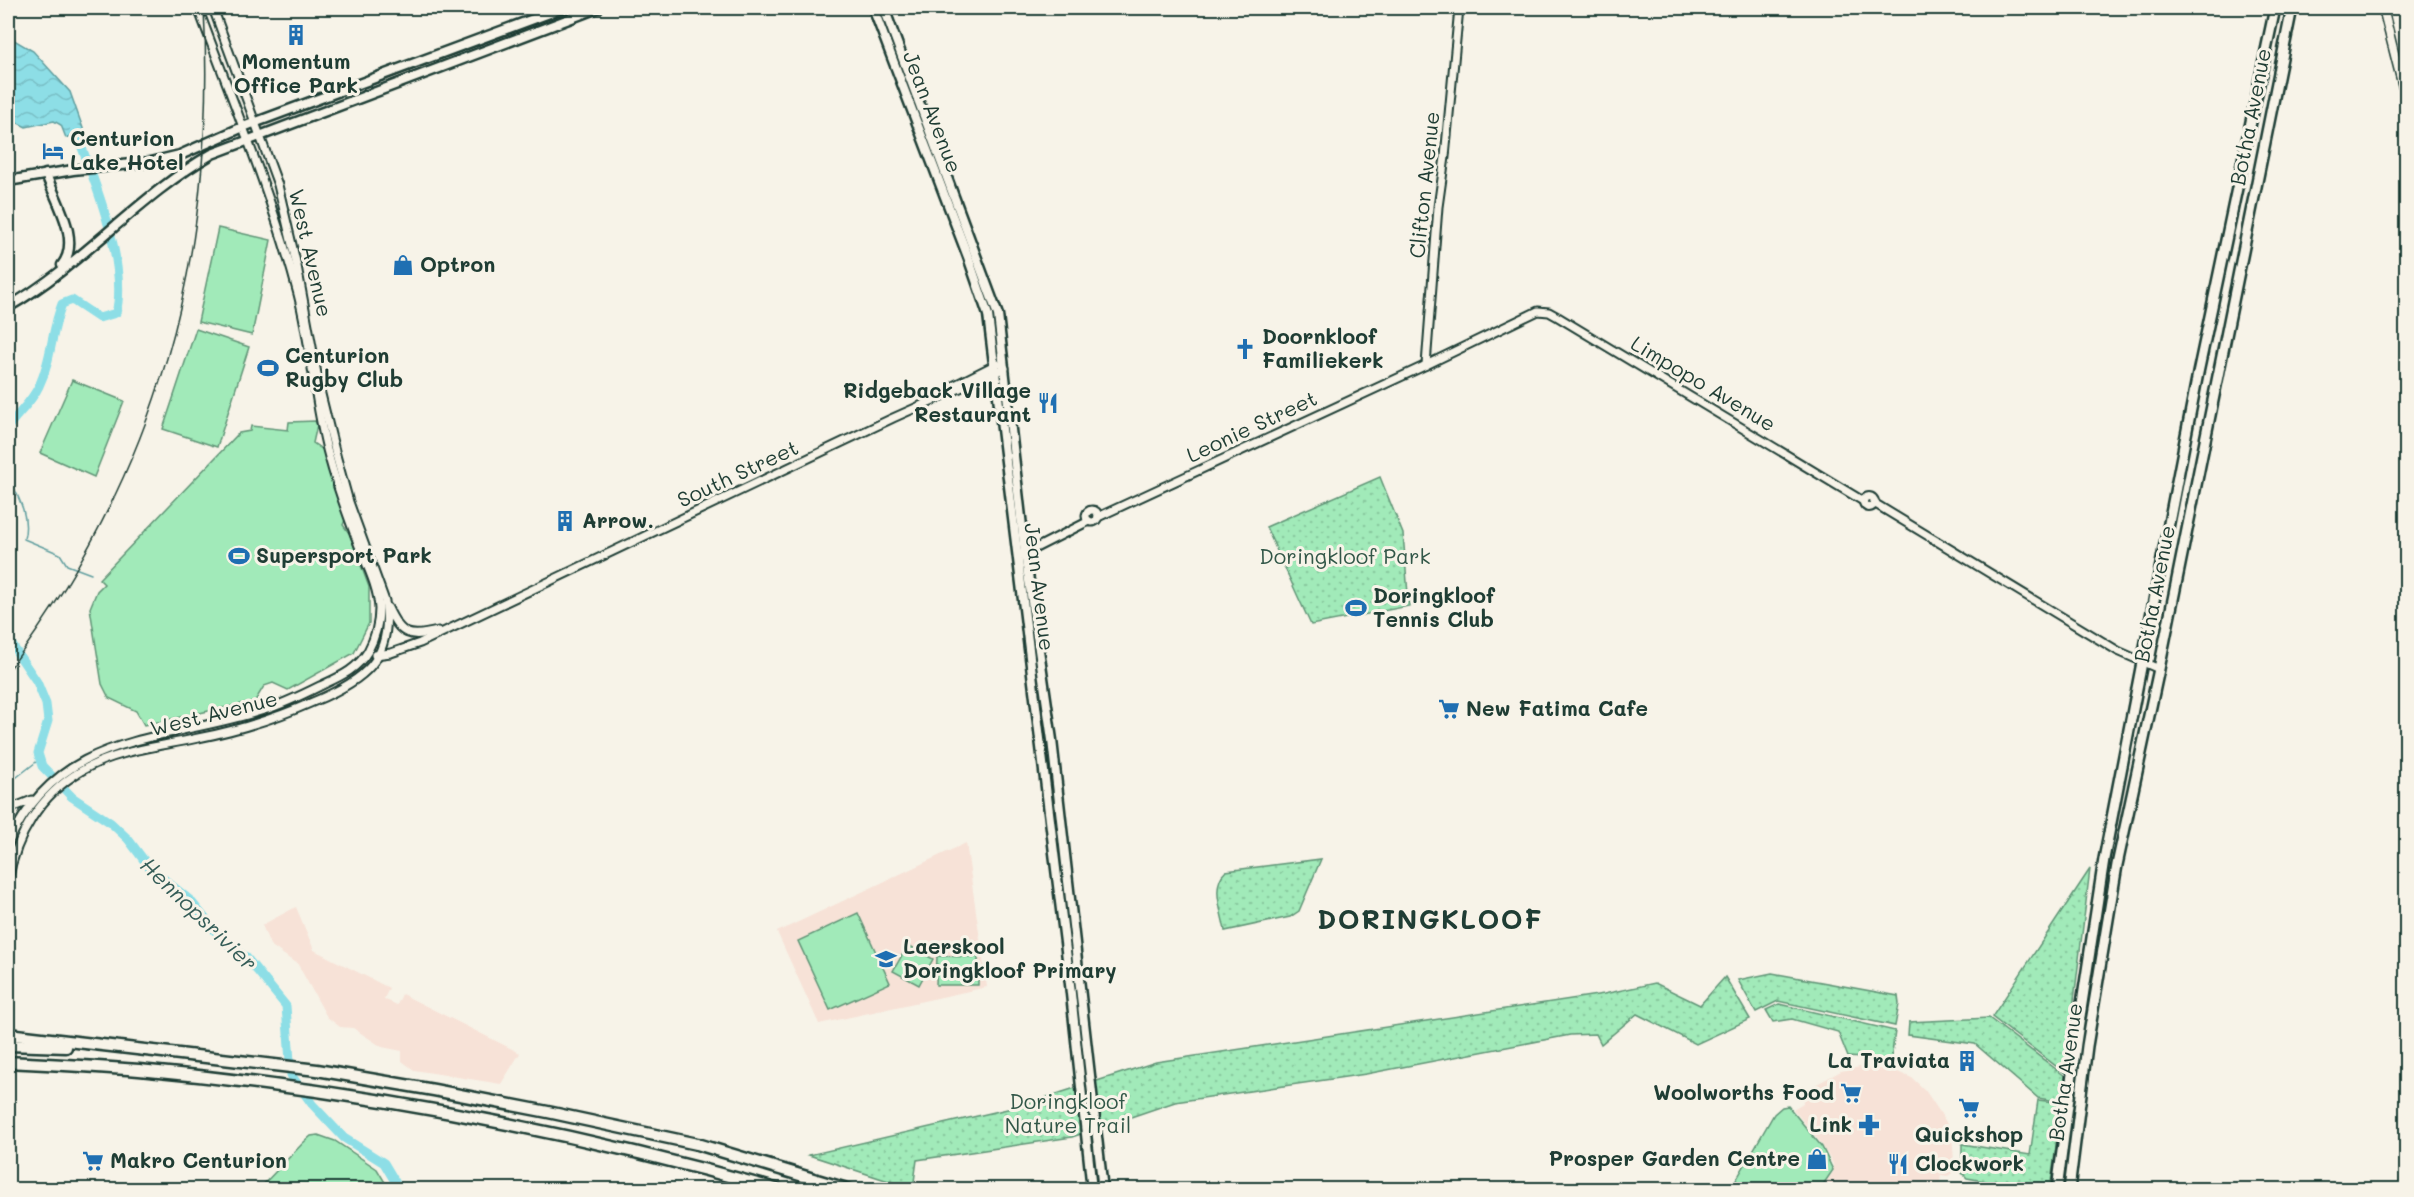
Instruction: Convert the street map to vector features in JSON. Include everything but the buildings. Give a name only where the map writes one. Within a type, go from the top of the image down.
[{"type":"highway","points":[[8,1034],[317,1070],[537,1109],[697,1144],[850,1190]]},
{"type":"highway","points":[[8,1045],[138,1050]]},
{"type":"highway","points":[[8,1062],[138,1070],[327,1093],[431,1109],[544,1131],[694,1165],[779,1190]]},
{"type":"main road","points":[[9,181],[73,170],[163,160],[563,8]]},
{"type":"main road","points":[[8,307],[54,275],[185,169],[212,154],[598,8]]},
{"type":"main road","name":"Jean Avenue","points":[[873,8],[972,256],[996,307],[1025,553],[1069,889],[1103,1190]]},
{"type":"main road","name":"Jean Avenue","points":[[884,8],[972,256],[987,310],[1092,1190]]},
{"type":"main road","name":"Botha Avenue","points":[[2057,1190],[2076,1043],[2104,859],[2198,373],[2274,8]]},
{"type":"main road","name":"Botha Avenue","points":[[2069,1190],[2087,1046],[2115,877],[2292,8]]},
{"type":"main road","points":[[46,174],[70,243],[68,258],[54,275]]},
{"type":"main road","points":[[9,181],[29,180],[51,190]]},
{"type":"main road","points":[[1033,682],[1038,678],[1034,649],[1037,640]]},
{"type":"main road","points":[[1063,933],[1069,928],[1066,896],[1069,889]]},
{"type":"main road","points":[[1079,1074],[1082,1063],[1081,1040],[1085,1028]]},
{"type":"street","name":"West Avenue","points":[[8,844],[36,796],[94,754],[111,747],[241,717],[276,706],[346,674],[366,654],[378,626],[377,592],[329,457],[299,299],[248,140],[198,8]]},
{"type":"street","name":"West Avenue","points":[[8,880],[23,833],[34,813],[75,769],[111,757],[231,731],[291,712],[356,681],[369,669],[377,656],[386,628],[384,601],[339,466],[320,390],[297,266],[278,186],[213,8]]},
{"type":"street","name":"Clifton Avenue","points":[[1426,366],[1459,8]]},
{"type":"street","name":"Limpopo Avenue","points":[[1534,311],[1553,314],[1865,499],[1871,497],[1873,505],[2141,663]]},
{"type":"street","name":"Leonie Street","points":[[1097,514],[1113,509],[1426,366],[1534,311]]},
{"type":"street","points":[[1426,348],[1434,355],[1443,357]]},
{"type":"street","name":"South Street","points":[[366,654],[377,656],[402,650],[451,628],[893,418],[913,405],[1004,365]]},
{"type":"street","points":[[1016,558],[1075,527],[1095,521],[1097,514],[1089,510],[1075,527]]},
{"type":"street","points":[[1086,514],[1089,521]]},
{"type":"street","points":[[384,601],[395,622],[407,633],[418,636],[451,628]]},
{"type":"street","points":[[2141,663],[2159,669]]},
{"type":"street","points":[[8,802],[20,806],[36,796]]},
{"type":"street","points":[[8,819],[8,837]]},
{"type":"shaded area","name":"Laerskool Doringkloof Primary","points":[[966,843],[987,987],[819,1024],[777,932]]},
{"type":"shaded area","points":[[296,907],[314,950],[389,988],[384,999],[397,1005],[402,994],[520,1053],[501,1084],[414,1070],[402,1061],[402,1051],[382,1047],[353,1028],[340,1027],[327,1017],[296,961],[294,962],[270,945],[262,925]]},
{"type":"shaded area","points":[[1860,1067],[1895,1071],[1912,1078],[1925,1090],[1943,1117],[1952,1133],[1954,1162],[1952,1173],[1948,1176],[1941,1175],[1939,1189],[1821,1189],[1833,1172],[1833,1164],[1820,1142],[1793,1109],[1803,1103],[1802,1092],[1841,1071]]},
{"type":"green space","points":[[218,228],[271,240],[252,335],[198,322]]},
{"type":"green space","points":[[196,329],[249,347],[217,447],[163,429]]},
{"type":"green space","points":[[72,380],[124,401],[94,477],[40,453]]},
{"type":"green space","name":"Supersport Park","points":[[315,421],[317,425],[313,443],[323,450],[345,520],[343,525],[349,533],[369,587],[369,623],[354,653],[288,690],[273,683],[264,686],[255,701],[144,725],[136,711],[109,698],[102,684],[90,608],[97,591],[104,584],[99,579],[239,433],[250,431],[251,426],[288,430],[289,422]]},
{"type":"green space","name":"Doringkloof Park","points":[[1380,477],[1403,534],[1409,606],[1311,625],[1266,527]]},
{"type":"green space","points":[[1321,859],[1299,911],[1290,917],[1225,931],[1218,891],[1221,877],[1226,871]]},
{"type":"green space","points":[[2090,869],[2065,1073],[1992,1017]]},
{"type":"green space","points":[[858,913],[890,983],[830,1010],[798,941]]},
{"type":"green space","points":[[908,945],[933,959],[919,985],[893,971]]},
{"type":"green space","points":[[937,956],[978,957],[978,985],[936,985]]},
{"type":"green space","points":[[1772,973],[1898,996],[1895,1026],[1778,1001],[1756,1012],[1738,980]]},
{"type":"green space","name":"Doringkloof Nature Trail","points":[[1725,977],[1750,1019],[1696,1044],[1637,1014],[1601,1044],[1596,1034],[1570,1035],[1366,1074],[1175,1102],[1072,1137],[917,1160],[913,1189],[809,1155],[1016,1107],[1156,1062],[1604,994],[1655,983],[1700,1005]]},
{"type":"green space","points":[[1779,1004],[1895,1031],[1891,1060],[1848,1057],[1838,1032],[1792,1019],[1773,1022],[1766,1010]]},
{"type":"green space","points":[[1989,1018],[2065,1076],[2062,1102],[2038,1098],[1975,1044],[1908,1035],[1909,1022]]},
{"type":"green space","points":[[2038,1100],[2062,1103],[2050,1189],[2029,1189],[1967,1178],[1962,1173],[1962,1144],[2030,1155]]},
{"type":"green space","points":[[1788,1106],[1822,1147],[1833,1170],[1820,1189],[1731,1189],[1774,1114],[1782,1107]]},
{"type":"green space","points":[[318,1135],[335,1141],[377,1169],[389,1189],[259,1189],[303,1143],[311,1136]]},
{"type":"water","points":[[8,8],[14,40],[33,51],[70,92],[85,134],[66,138],[61,125],[54,121],[26,127],[8,118]]},
{"type":"waterway","name":"Hennopsrivier","points":[[8,427],[39,386],[47,366],[62,304],[72,300],[99,318],[116,313],[119,293],[113,245],[99,194],[74,127]]},
{"type":"waterway","points":[[8,476],[24,514],[24,539],[60,554],[67,565],[91,574]]},
{"type":"waterway","name":"Hennopsrivier","points":[[8,639],[37,682],[46,704],[48,721],[38,753],[42,766],[72,797],[111,823],[128,839],[149,867],[191,901],[216,932],[231,947],[246,957],[286,1006],[291,1075],[312,1104],[344,1138],[384,1163],[400,1190]]},
{"type":"waterway","points":[[8,784],[40,759]]},
{"type":"railway","points":[[8,671],[60,596],[104,518],[139,439],[167,358],[187,274],[200,188],[205,100],[204,8]]},
{"type":"railway","points":[[2378,8],[2406,118]]},
{"type":"railway","points":[[2388,8],[2406,82]]},
{"type":"railway","points":[[2401,8],[2406,29]]},
{"type":"place","name":"Momentum Office Park","points":[[296,35]]},
{"type":"place","name":"Centurion Lake Hotel","points":[[53,151]]},
{"type":"place","name":"Optron","points":[[403,265]]},
{"type":"place","name":"Doornkloof Familiekerk","points":[[1245,349]]},
{"type":"place","name":"Centurion Rugby Club","points":[[268,368]]},
{"type":"place","name":"Ridgeback Village Restaurant","points":[[1048,403]]},
{"type":"place","name":"Arrow.","points":[[565,521]]},
{"type":"place","name":"Supersport Park","points":[[239,556]]},
{"type":"place","name":"Doringkloof Tennis Club","points":[[1356,608]]},
{"type":"place","name":"New Fatima Cafe","points":[[1449,709]]},
{"type":"place","name":"Laerskool Doringkloof Primary","points":[[886,959]]},
{"type":"place","name":"La Traviata","points":[[1967,1061]]},
{"type":"place","name":"Woolworths Food","points":[[1851,1093]]},
{"type":"place","name":"Quickshop","points":[[1969,1108]]},
{"type":"place","name":"Link","points":[[1869,1125]]},
{"type":"place","name":"Prosper Garden Centre","points":[[1817,1159]]},
{"type":"place","name":"Makro Centurion","points":[[93,1161]]},
{"type":"place","name":"Clockwork","points":[[1898,1164]]},
{"type":"district","name":"DORINGKLOOF","points":[[1430,920]]}]
